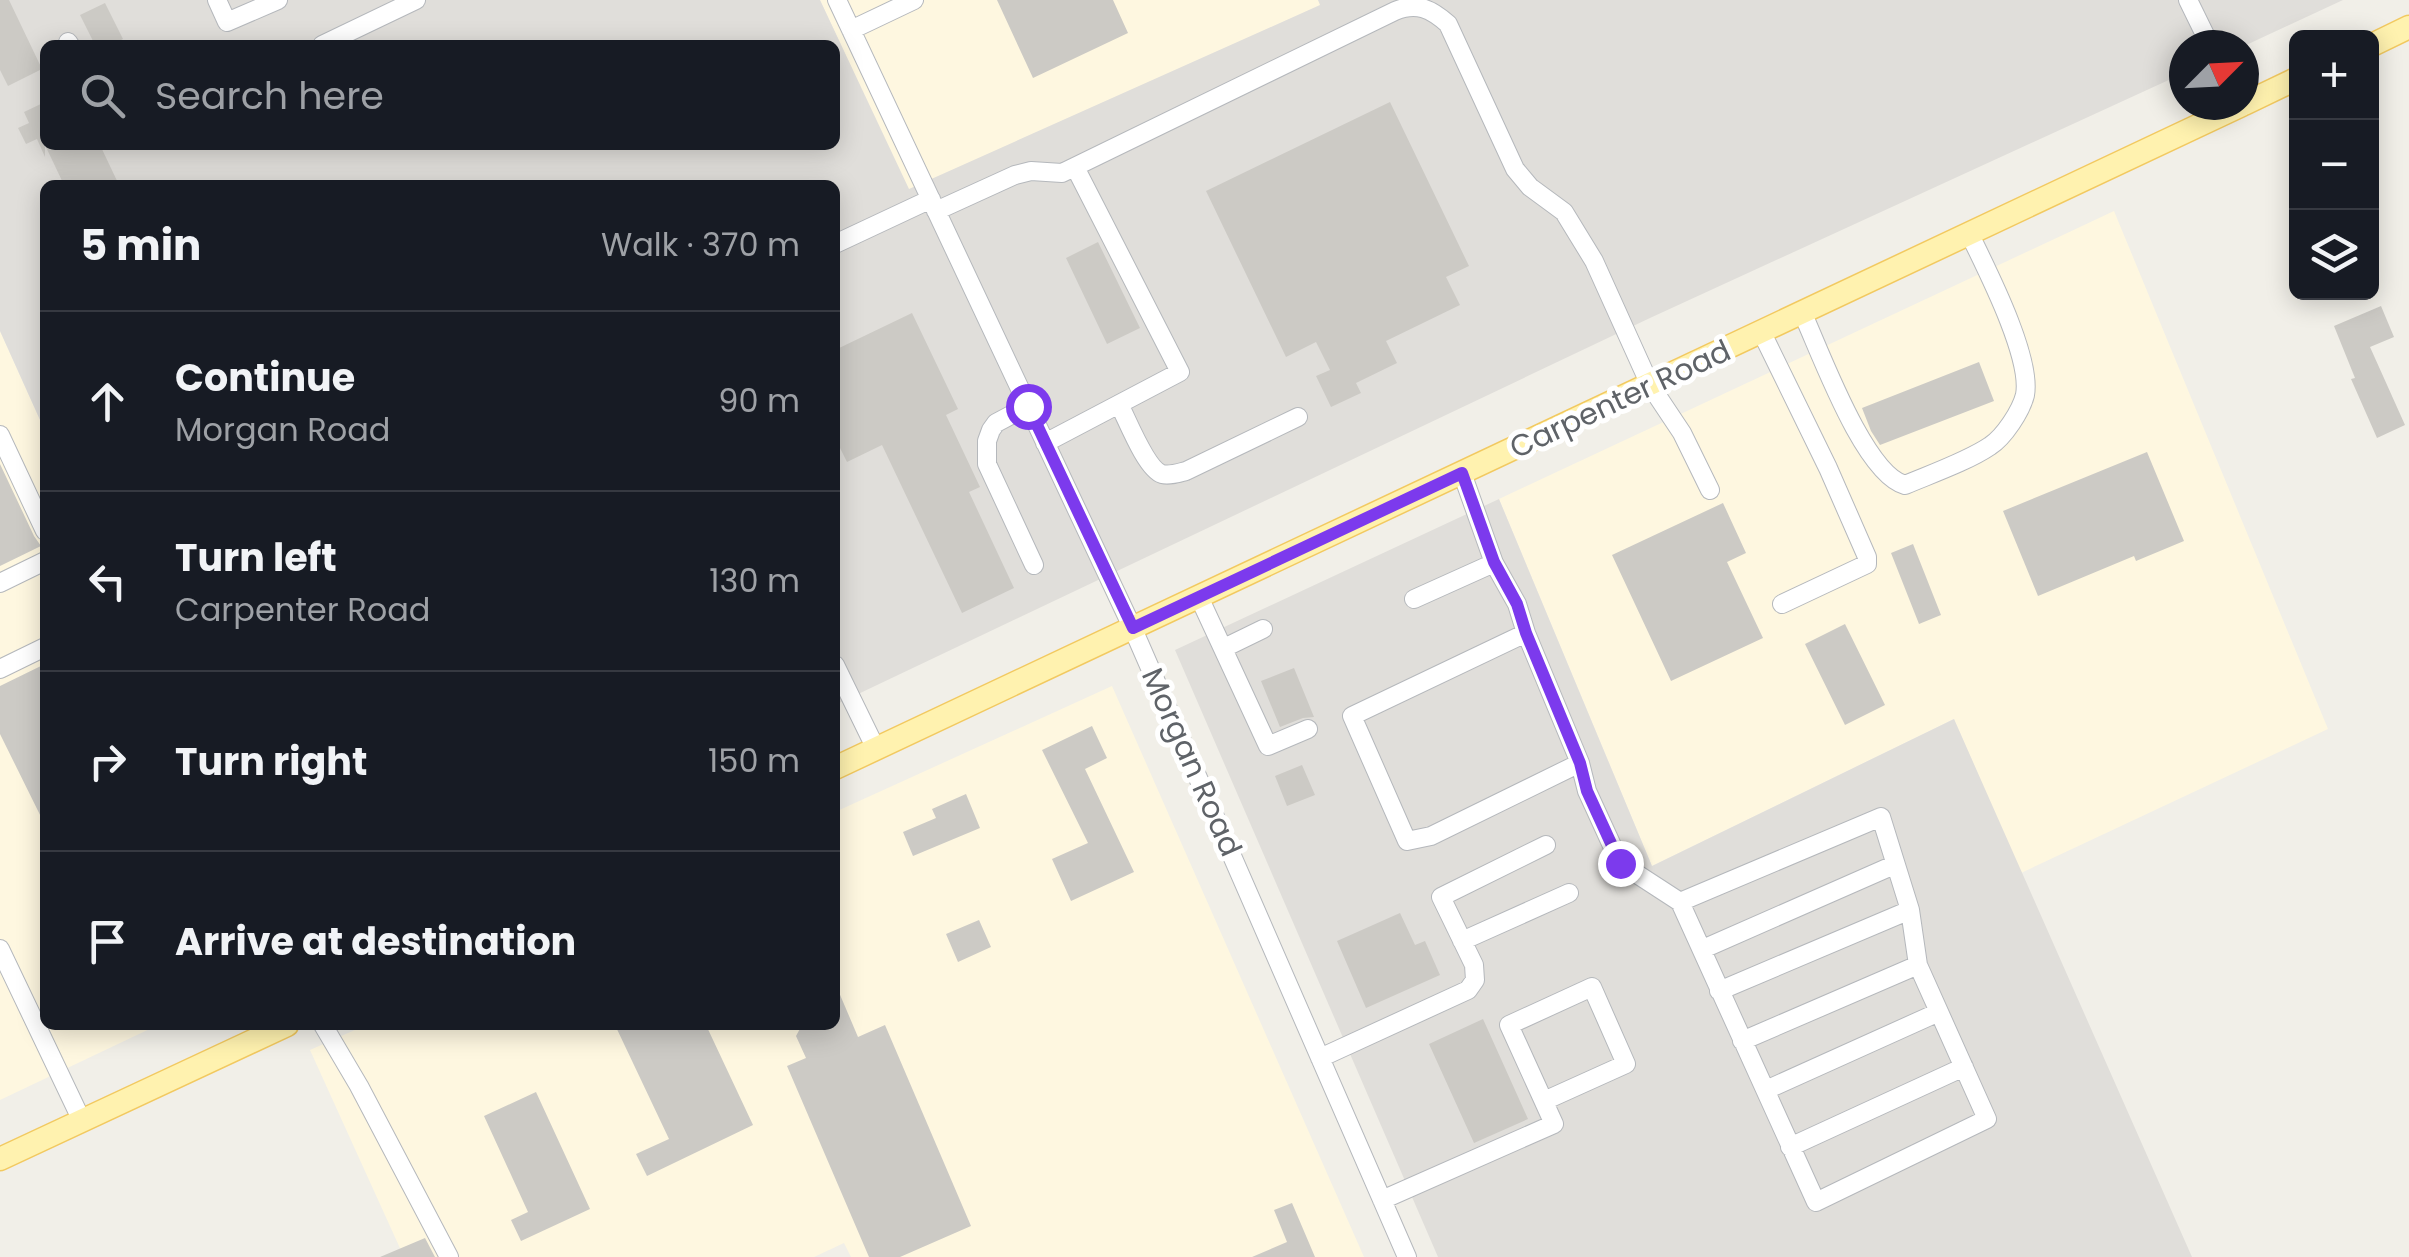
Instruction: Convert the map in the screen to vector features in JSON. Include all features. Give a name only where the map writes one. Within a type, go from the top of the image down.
[{"type":"main road","points":[[2379,41],[2409,27]]},
{"type":"main road","name":"Carpenter Road","points":[[2259,97],[2289,83]]},
{"type":"main road","name":"Carpenter Road","points":[[840,766],[2209,120]]},
{"type":"main road","points":[[0,1159],[276,1030]]},
{"type":"street","points":[[218,0],[227,22],[278,0]]},
{"type":"street","points":[[332,40],[416,0]]},
{"type":"street","name":"Morgan Road","points":[[837,0],[1133,628],[1407,1257]]},
{"type":"street","points":[[851,30],[914,0]]},
{"type":"street","points":[[2188,0],[2203,30]]},
{"type":"street","points":[[840,242],[1016,174],[1032,170],[1062,173],[1405,6],[1418,6],[1448,24],[1515,168],[1523,180],[1564,212],[1594,261],[1650,384],[1682,433],[1710,490]]},
{"type":"street","points":[[1045,442],[1180,372],[1075,167]]},
{"type":"street","points":[[1802,312],[1860,439],[1898,483],[1905,485],[1990,446],[2006,432],[2025,396],[2024,369],[2003,305],[1970,233]]},
{"type":"street","points":[[1762,332],[1867,557],[1867,564],[1782,604]]},
{"type":"street","points":[[1118,404],[1156,472],[1174,475],[1298,416]]},
{"type":"street","points":[[1028,406],[996,423],[991,430],[987,464],[1034,564]]},
{"type":"street","points":[[0,435],[40,520]]},
{"type":"street","points":[[1462,473],[1494,562],[1517,604],[1580,763],[1587,791],[1620,863],[1680,902],[1816,1202],[1987,1119],[1918,965],[1910,910],[1881,816],[1680,902]]},
{"type":"street","points":[[1414,599],[1494,562]]},
{"type":"street","points":[[0,583],[40,563]]},
{"type":"street","points":[[1200,597],[1268,746],[1308,729]]},
{"type":"street","points":[[1224,648],[1263,629]]},
{"type":"street","points":[[1526,633],[1352,716],[1407,840],[1431,836],[1580,763]]},
{"type":"street","points":[[0,669],[40,649]]},
{"type":"street","points":[[840,675],[876,749]]},
{"type":"street","points":[[1320,1058],[1468,990],[1475,980],[1474,964],[1441,897],[1546,845]]},
{"type":"street","points":[[1703,949],[1894,865]]},
{"type":"street","points":[[1462,940],[1569,893]]},
{"type":"street","points":[[1719,991],[1910,910]]},
{"type":"street","points":[[0,949],[6,976],[82,1121]]},
{"type":"street","points":[[1742,1041],[1918,965]]},
{"type":"street","points":[[1382,1200],[1554,1124],[1510,1024],[1592,987],[1626,1064],[1544,1101]]},
{"type":"street","points":[[1766,1090],[1939,1012]]},
{"type":"street","points":[[326,1030],[449,1257]]},
{"type":"street","points":[[1790,1148],[1964,1067]]},
{"type":"shaded area","points":[[0,0],[820,0],[839,40],[40,40],[40,150],[840,150],[840,42],[909,189],[1320,5],[1318,0],[2343,0],[2259,39],[2259,30],[2169,30],[2169,80],[1650,318],[840,703],[840,180],[40,180],[40,420],[0,331]]},
{"type":"shaded area","points":[[820,0],[1318,0],[1321,5],[908,190]]},
{"type":"shaded area","points":[[2114,211],[2328,729],[2021,873],[1954,719],[1652,866],[1499,499]]},
{"type":"shaded area","points":[[0,331],[40,420],[40,1030],[147,1030],[0,1100]]},
{"type":"shaded area","points":[[1499,499],[1652,866],[1954,719],[2192,1257],[1438,1257],[1175,650]]},
{"type":"shaded area","points":[[1112,686],[1364,1257],[851,1257],[844,1243],[814,1257],[404,1257],[310,1050],[355,1030],[840,1030],[840,810]]},
{"type":"building","points":[[0,0],[9,0],[40,70],[8,86],[0,70]]},
{"type":"building","points":[[997,0],[1113,0],[1128,33],[1033,78]]},
{"type":"building","points":[[105,3],[123,39],[92,40],[80,15]]},
{"type":"building","points":[[1390,102],[1469,266],[1446,277],[1460,305],[1386,341],[1397,363],[1356,383],[1361,393],[1331,407],[1316,376],[1330,370],[1316,342],[1286,357],[1206,191]]},
{"type":"building","points":[[40,104],[40,146],[37,139],[26,144],[18,128],[29,123],[24,112]]},
{"type":"building","points":[[47,150],[102,150],[117,180],[62,180]]},
{"type":"building","points":[[1098,242],[1140,328],[1107,344],[1066,258]]},
{"type":"building","points":[[2381,306],[2394,337],[2370,347],[2405,425],[2377,438],[2351,379],[2355,378],[2334,326]]},
{"type":"building","points":[[912,313],[958,409],[946,415],[980,487],[969,492],[1014,588],[962,613],[882,445],[847,462],[840,448],[840,348]]},
{"type":"building","points":[[1979,362],[1994,401],[1880,445],[1862,408]]},
{"type":"building","points":[[2147,452],[2184,541],[2136,561],[2134,556],[2038,596],[2003,511]]},
{"type":"building","points":[[0,464],[40,546],[0,566]]},
{"type":"building","points":[[1723,503],[1746,553],[1727,562],[1763,638],[1671,681],[1612,555]]},
{"type":"building","points":[[1913,544],[1941,615],[1919,624],[1891,553]]},
{"type":"building","points":[[1845,624],[1885,705],[1845,725],[1805,644]]},
{"type":"building","points":[[40,666],[40,815],[0,734],[0,686]]},
{"type":"building","points":[[1294,668],[1314,717],[1280,727],[1261,681]]},
{"type":"building","points":[[1092,726],[1107,758],[1085,769],[1134,872],[1071,901],[1052,859],[1088,843],[1042,750]]},
{"type":"building","points":[[1302,765],[1315,795],[1287,806],[1275,776]]},
{"type":"building","points":[[966,794],[980,828],[913,856],[903,832],[936,818],[932,809]]},
{"type":"building","points":[[1400,913],[1415,945],[1425,941],[1440,975],[1366,1008],[1337,941]]},
{"type":"building","points":[[979,920],[991,947],[958,962],[946,934]]},
{"type":"building","points":[[840,995],[858,1037],[885,1025],[971,1226],[900,1257],[869,1257],[787,1066],[806,1058],[796,1036],[799,1030],[840,1030]]},
{"type":"building","points":[[1483,1019],[1528,1119],[1474,1143],[1429,1044]]},
{"type":"building","points":[[617,1030],[708,1030],[753,1125],[647,1176],[636,1154],[669,1139]]},
{"type":"building","points":[[536,1092],[590,1209],[521,1241],[511,1220],[528,1212],[484,1116]]},
{"type":"building","points":[[1292,1203],[1315,1257],[1252,1257],[1287,1242],[1274,1210]]},
{"type":"building","points":[[425,1238],[435,1257],[380,1257]]},
{"type":"route","points":[[1028,406],[1133,628],[1462,473],[1494,562],[1517,604],[1580,763],[1587,791],[1620,863]]}]
